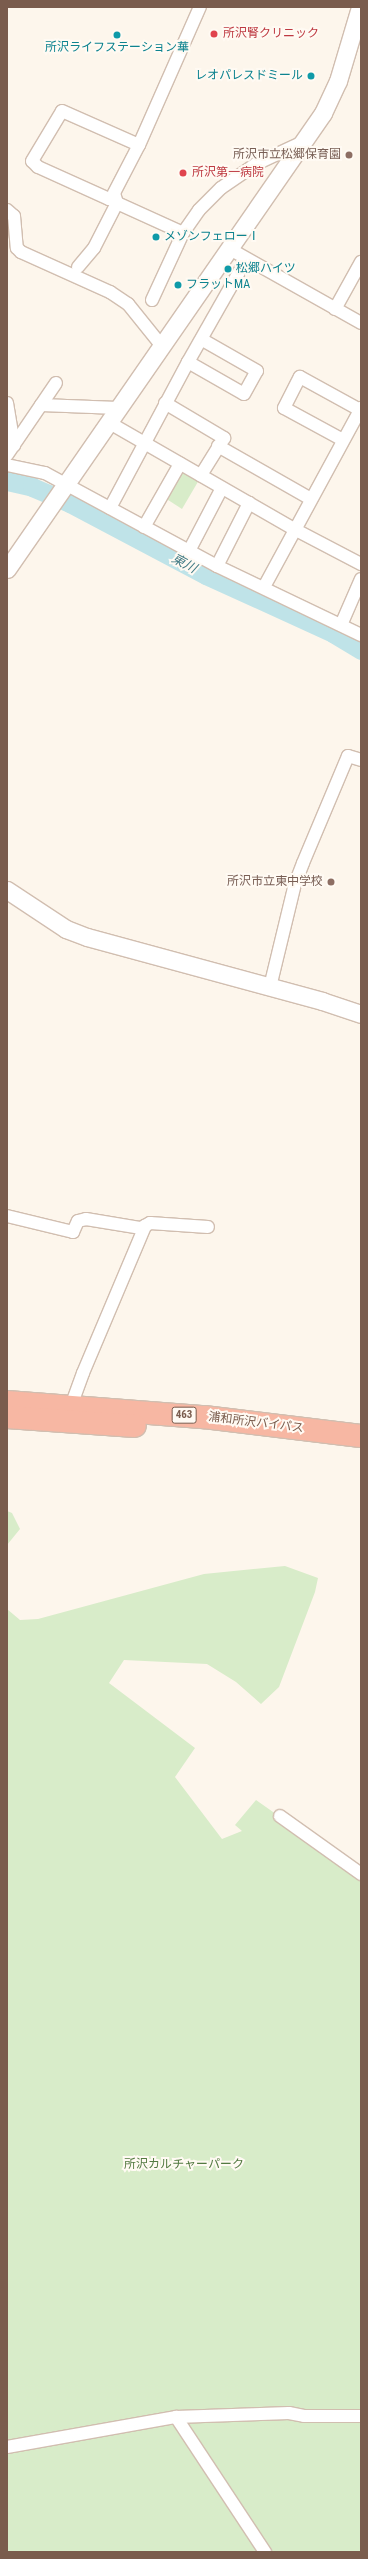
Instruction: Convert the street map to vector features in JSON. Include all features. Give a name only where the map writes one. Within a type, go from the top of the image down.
[{"type":"highway","name":"浦和所沢バイパス","points":[[7,1402],[204,1417],[361,1436]]},
{"type":"highway","name":"浦和所沢バイパス","points":[[7,1417],[218,1432],[361,1450]]},
{"type":"street","points":[[78,267],[94,248],[116,201],[114,193],[139,145],[200,7]]},
{"type":"street","points":[[7,570],[161,344],[323,113],[335,89],[360,7]]},
{"type":"street","points":[[139,145],[62,111],[32,161],[38,167],[116,201],[183,233]]},
{"type":"street","points":[[152,300],[183,233],[199,210],[222,188],[256,164],[303,142]]},
{"type":"street","points":[[7,210],[14,216],[17,248],[21,252],[110,292],[128,304],[161,344]]},
{"type":"street","points":[[228,248],[246,260],[361,323]]},
{"type":"street","points":[[110,508],[165,403],[246,260]]},
{"type":"street","points":[[335,309],[361,262]]},
{"type":"street","points":[[188,362],[244,394],[257,371],[201,339]]},
{"type":"street","points":[[264,587],[294,529],[361,409],[300,377],[284,408],[343,440]]},
{"type":"street","points":[[7,456],[56,383]]},
{"type":"street","points":[[7,403],[14,445]]},
{"type":"street","points":[[165,403],[224,438],[201,476]]},
{"type":"street","points":[[41,405],[113,415],[145,443],[294,529],[361,564]]},
{"type":"street","points":[[218,446],[311,499]]},
{"type":"street","points":[[144,527],[180,464]]},
{"type":"street","points":[[7,465],[45,473],[216,566],[264,587],[361,636]]},
{"type":"street","points":[[189,551],[222,488]]},
{"type":"street","points":[[216,566],[249,503]]},
{"type":"street","points":[[340,625],[361,579]]},
{"type":"street","points":[[270,987],[295,884],[303,863],[348,756],[361,760]]},
{"type":"street","points":[[7,890],[66,929],[87,937],[270,987],[361,1014]]},
{"type":"street","points":[[7,1216],[73,1232],[78,1221],[86,1219],[141,1228],[150,1223],[208,1227]]},
{"type":"street","points":[[71,1406],[83,1373],[145,1226]]},
{"type":"street","points":[[280,1816],[361,1874]]},
{"type":"street","points":[[7,2447],[176,2417],[289,2413],[304,2416],[361,2416]]},
{"type":"street","points":[[176,2417],[265,2552]]},
{"type":"green space","points":[[184,472],[199,480],[182,509],[165,498],[180,473]]},
{"type":"green space","points":[[7,1511],[12,1513],[20,1529],[7,1545]]},
{"type":"green space","name":"所沢カルチャーパーク","points":[[285,1566],[318,1578],[315,1592],[279,1687],[261,1704],[236,1682],[207,1664],[124,1660],[109,1683],[195,1748],[175,1777],[222,1839],[242,1831],[235,1825],[256,1800],[361,1874],[361,2552],[7,2552],[7,1609],[20,1620],[38,1619],[204,1574]]},
{"type":"waterway","name":"東川","points":[[7,481],[32,487],[70,503],[206,575],[333,633],[361,650]]},
{"type":"place","name":"所沢腎クリニック","points":[[214,34]]},
{"type":"place","name":"所沢ライフステーション華","points":[[117,35]]},
{"type":"place","name":"レオパレスドミール","points":[[311,76]]},
{"type":"place","name":"所沢市立松郷保育園","points":[[349,155]]},
{"type":"place","name":"所沢第一病院","points":[[183,173]]},
{"type":"place","name":"メゾンフェローⅠ","points":[[156,237]]},
{"type":"place","name":"松郷ハイツ","points":[[228,269]]},
{"type":"place","name":"フラットMA","points":[[178,285]]},
{"type":"place","name":"所沢市立東中学校","points":[[331,882]]}]
